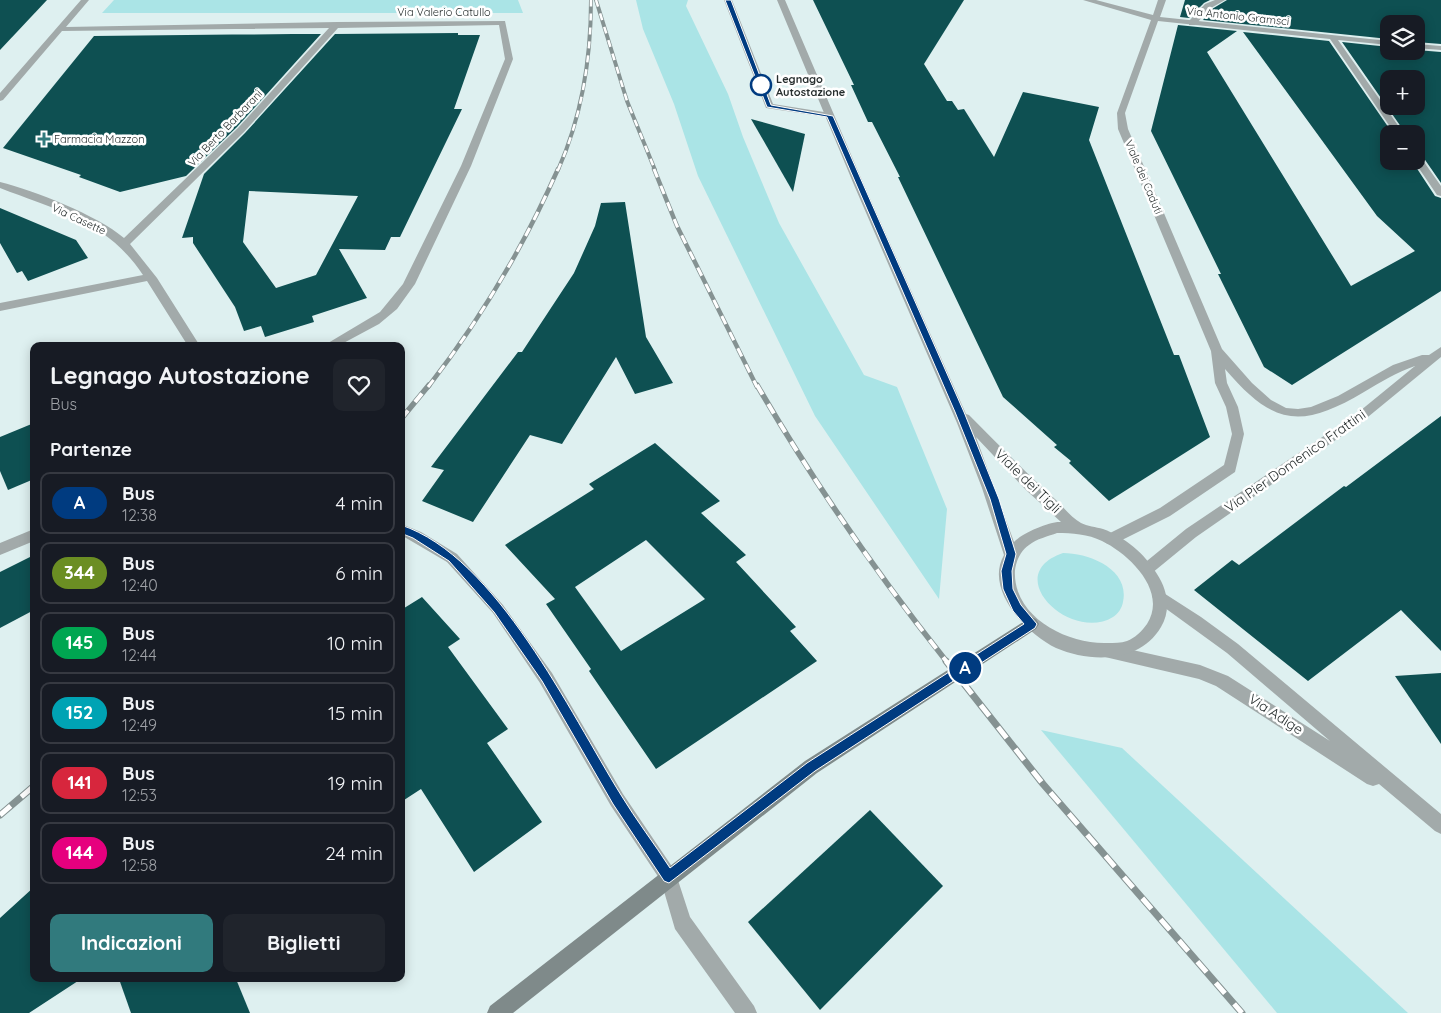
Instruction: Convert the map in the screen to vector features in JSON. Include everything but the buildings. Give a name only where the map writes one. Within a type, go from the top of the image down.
[{"type":"main road","points":[[497,1013],[811,767],[1031,624]]},
{"type":"street","points":[[0,98],[85,0]]},
{"type":"street","points":[[728,0],[769,106],[830,116]]},
{"type":"street","name":"Viale dei Tigli","points":[[782,0],[995,499],[1011,554]]},
{"type":"street","name":"Via Antonio Gramsci","points":[[1087,0],[1157,20],[1380,42]]},
{"type":"street","name":"Viale dei Caduti","points":[[1111,539],[1164,512],[1230,468],[1238,434],[1232,407],[1221,383],[1217,352],[1123,129],[1122,113],[1157,20],[1162,0]]},
{"type":"street","points":[[1192,23],[1208,6],[1221,0]]},
{"type":"street","name":"Via Valerio Catullo","points":[[59,29],[502,23],[509,59],[466,166],[400,301],[370,325],[337,342]]},
{"type":"street","name":"Via Berto Barbarani","points":[[124,244],[241,130],[337,24]]},
{"type":"street","points":[[1332,37],[1394,125]]},
{"type":"street","points":[[1425,47],[1441,48]]},
{"type":"street","points":[[1425,170],[1441,193]]},
{"type":"street","name":"Via Casette","points":[[0,185],[80,217],[105,229],[124,244],[149,277],[191,342]]},
{"type":"street","points":[[0,307],[149,277]]},
{"type":"street","name":"Viale dei Caduti","points":[[1217,352],[1267,402],[1284,412],[1302,414],[1322,410],[1399,367],[1438,353]]},
{"type":"street","name":"Via Pier Domenico Frattini","points":[[1146,569],[1191,533],[1360,418],[1438,353]]},
{"type":"street","name":"Viale dei Tigli","points":[[959,412],[1030,486],[1077,528]]},
{"type":"street","points":[[1056,528],[1077,528],[1098,533],[1134,554],[1146,569],[1155,582],[1159,596],[1160,612],[1155,627],[1144,639],[1129,647],[1110,652],[1090,651],[1069,646],[1048,637],[1031,624],[1017,608],[1008,589],[1006,571],[1011,554],[1022,541],[1037,532],[1056,528]]},
{"type":"street","points":[[405,531],[452,558],[498,609],[546,678],[617,800],[669,877],[682,922],[747,1013]]},
{"type":"street","points":[[0,549],[30,537]]},
{"type":"street","name":"Via Adige","points":[[1159,596],[1188,614],[1252,665],[1441,825]]},
{"type":"street","name":"Via Adige","points":[[1110,652],[1200,672],[1222,681],[1425,812]]},
{"type":"shaded area","points":[[114,0],[518,0],[523,13],[102,13]]},
{"type":"shaded area","points":[[636,0],[688,0],[686,6],[728,94],[743,137],[779,223],[864,375],[897,387],[947,509],[939,599],[815,416],[698,176],[674,104],[643,29]]},
{"type":"shaded area","points":[[1063,553],[1084,556],[1095,560],[1114,572],[1120,580],[1123,590],[1120,611],[1115,616],[1096,623],[1078,621],[1062,614],[1048,603],[1040,590],[1038,576],[1045,563]]},
{"type":"shaded area","points":[[1041,730],[1122,748],[1408,1013],[1277,1013]]},
{"type":"railway","points":[[558,170],[573,129],[584,87],[591,22],[591,0]]},
{"type":"railway","points":[[596,0],[627,101],[655,170]]},
{"type":"railway","points":[[428,387],[465,336],[500,282],[531,226],[558,169]]},
{"type":"railway","points":[[654,169],[677,226],[757,387]]},
{"type":"railway","points":[[405,414],[429,385]]},
{"type":"railway","points":[[757,385],[824,493],[871,562],[947,662]]},
{"type":"railway","points":[[946,661],[1043,784],[1242,1013]]},
{"type":"railway","points":[[0,815],[30,789]]},
{"type":"bus line","name":"A","points":[[405,531],[452,558],[498,609],[546,678],[617,800],[669,877],[811,767],[844,744],[1000,646],[1031,624],[1017,608],[1008,589],[1006,571],[1011,554],[995,499],[830,116],[769,106],[728,0]]},
{"type":"place","name":"Legnago Autostazione","points":[[761,85]]},
{"type":"place","name":"Farmacia Mazzon","points":[[44,139]]}]
